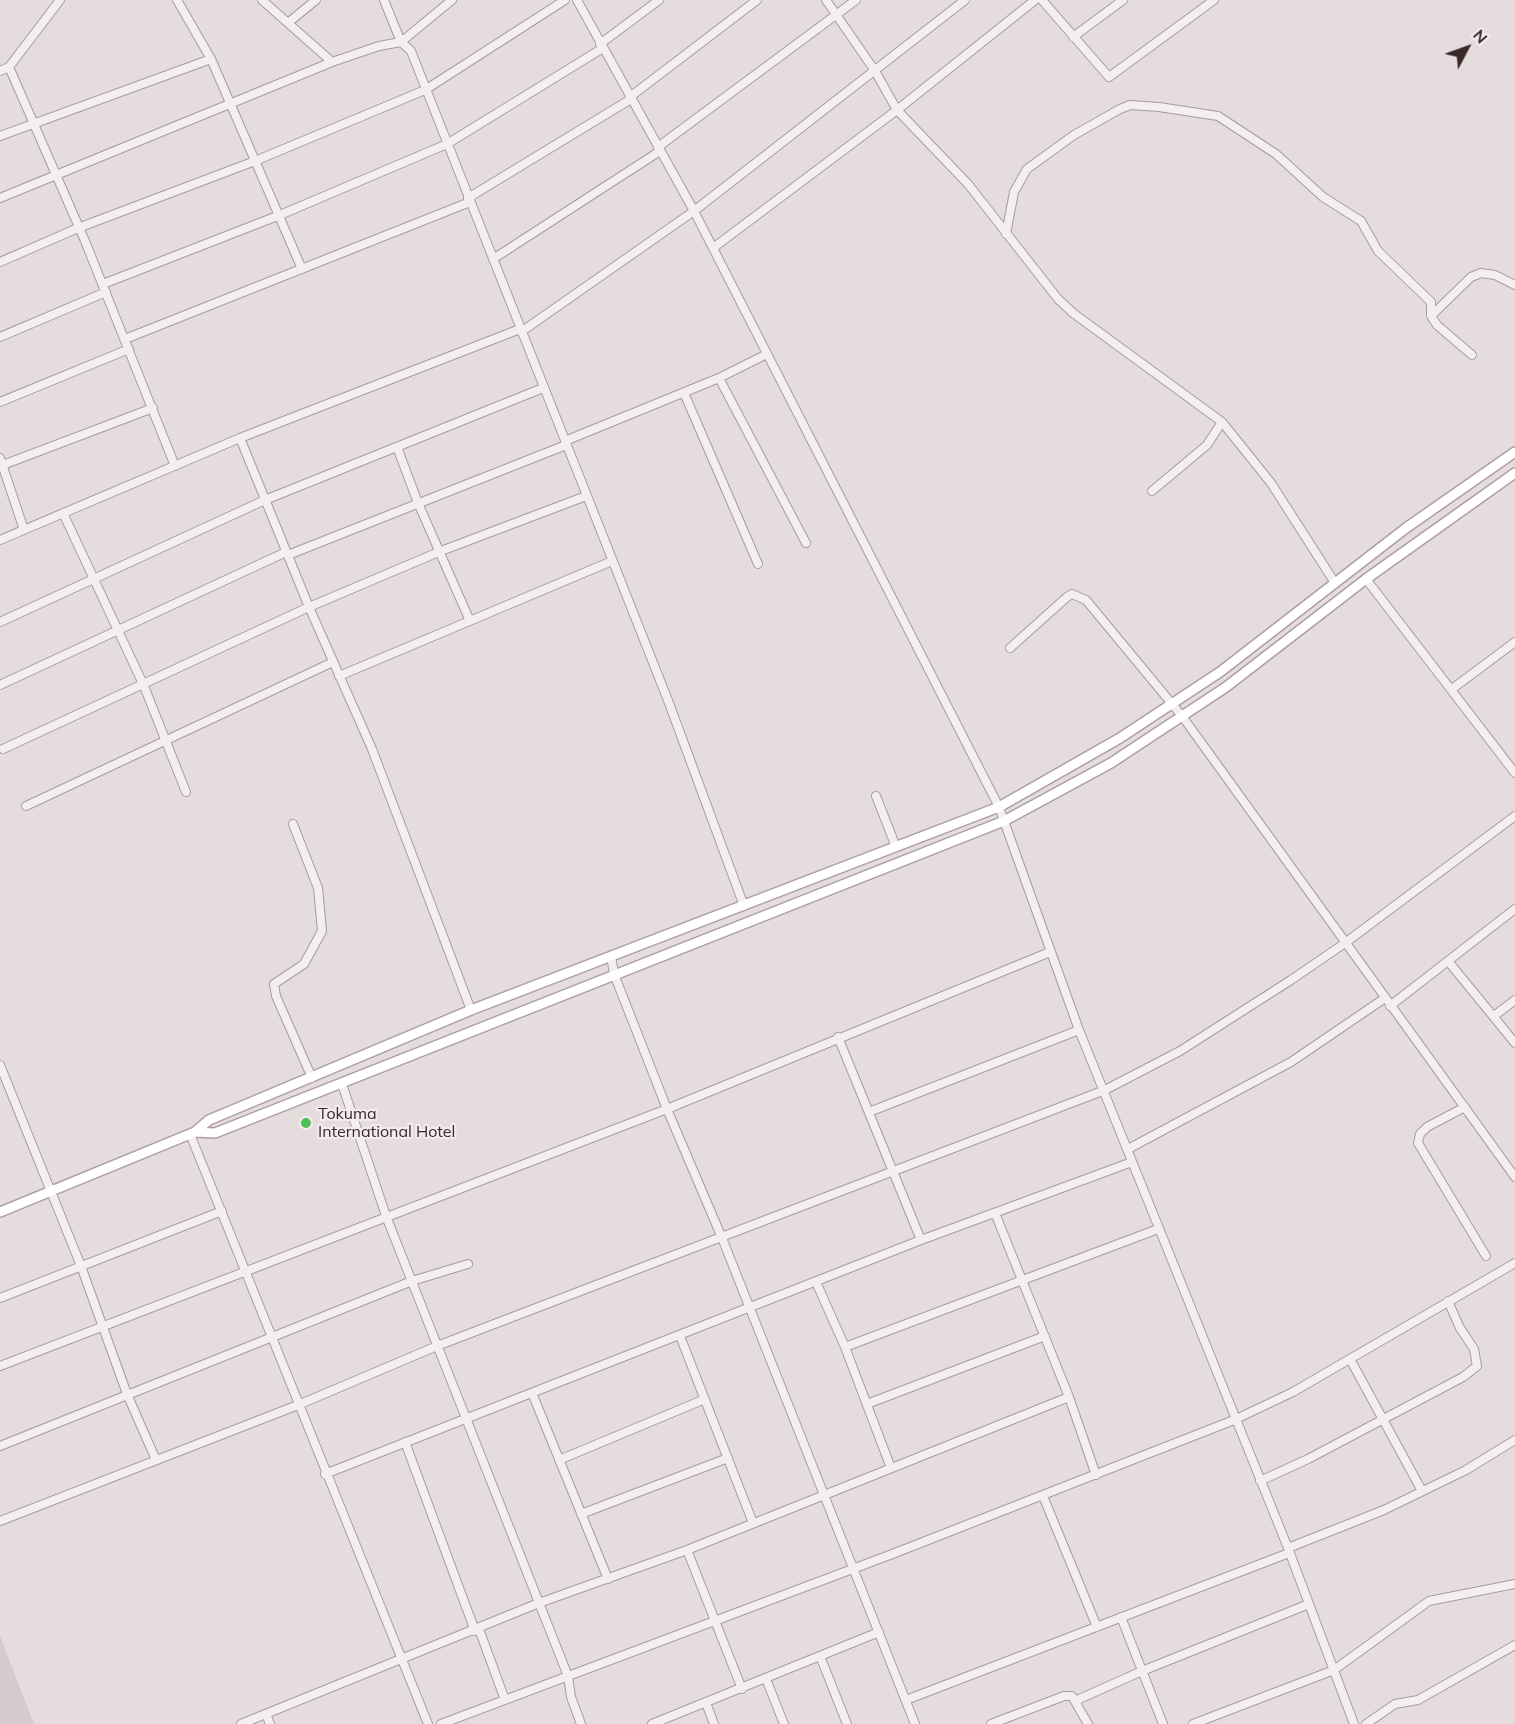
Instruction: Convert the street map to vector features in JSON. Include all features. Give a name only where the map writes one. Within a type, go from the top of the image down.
[{"type":"main road","points":[[0,1212],[192,1133],[209,1120],[471,1010],[999,807],[1120,738],[1220,672],[1406,528],[1515,452]]},
{"type":"main road","points":[[192,1133],[215,1133],[1004,821],[1111,763],[1226,687],[1366,579],[1515,473]]},
{"type":"street","points":[[0,71],[9,68],[60,0]]},
{"type":"street","points":[[177,0],[210,59],[231,103],[302,269]]},
{"type":"street","points":[[262,0],[332,62]]},
{"type":"street","points":[[289,22],[316,0]]},
{"type":"street","points":[[384,0],[401,42],[411,51],[612,561],[744,906]]},
{"type":"street","points":[[0,198],[332,62],[379,46],[401,42],[452,0]]},
{"type":"street","points":[[0,262],[78,228],[255,161],[425,90],[565,0]]},
{"type":"street","points":[[577,0],[694,211],[999,807],[1079,1030],[1288,1550],[1354,1724]]},
{"type":"street","points":[[0,337],[104,288],[447,144],[602,46],[659,0]]},
{"type":"street","points":[[125,339],[469,200],[631,98],[757,0]]},
{"type":"street","points":[[826,0],[875,71],[897,110],[968,184],[1039,277],[1074,313],[1222,422],[1271,483],[1335,583]]},
{"type":"street","points":[[493,259],[659,149],[856,0]]},
{"type":"street","points":[[0,540],[240,438],[520,330],[694,211],[965,0]]},
{"type":"street","points":[[713,248],[897,110],[1035,0]]},
{"type":"street","points":[[1042,0],[1109,77],[1214,0]]},
{"type":"street","points":[[1073,37],[1123,0]]},
{"type":"street","points":[[0,136],[210,59]]},
{"type":"street","points":[[9,68],[104,288],[175,466]]},
{"type":"street","points":[[1006,234],[1018,182],[1027,169],[1074,135],[1130,105],[1208,113],[1218,116],[1276,153],[1323,197],[1360,221],[1377,251],[1431,302],[1431,316],[1472,355]]},
{"type":"street","points":[[1431,316],[1471,277],[1481,273],[1495,275],[1515,285]]},
{"type":"street","points":[[0,402],[129,349]]},
{"type":"street","points":[[0,685],[287,554],[565,443],[719,378],[767,354]]},
{"type":"street","points":[[719,378],[806,543]]},
{"type":"street","points":[[0,622],[265,500],[543,388]]},
{"type":"street","points":[[684,393],[758,564]]},
{"type":"street","points":[[24,530],[1,463],[153,408]]},
{"type":"street","points":[[1152,491],[1207,445],[1222,422]]},
{"type":"street","points":[[240,438],[309,607],[372,748],[471,1010]]},
{"type":"street","points":[[397,447],[418,503],[470,621]]},
{"type":"street","points":[[3,749],[144,686],[309,607],[441,551],[586,496]]},
{"type":"street","points":[[63,513],[144,686],[186,792]]},
{"type":"street","points":[[339,676],[612,561]]},
{"type":"street","points":[[1366,579],[1515,772]]},
{"type":"street","points":[[1010,648],[1067,597],[1072,594],[1080,596],[1173,704],[1390,1006],[1514,1171]]},
{"type":"street","points":[[1452,689],[1515,642]]},
{"type":"street","points":[[26,806],[333,662]]},
{"type":"street","points":[[876,796],[896,847]]},
{"type":"street","points":[[0,1521],[298,1405],[437,1346],[1105,1090],[1180,1051],[1345,943],[1515,816]]},
{"type":"street","points":[[293,824],[318,888],[322,931],[304,964],[274,984],[276,996],[312,1078]]},
{"type":"street","points":[[1390,1006],[1515,909]]},
{"type":"street","points":[[0,1366],[244,1270],[667,1109],[1050,952]]},
{"type":"street","points":[[611,956],[614,974],[667,1109],[722,1238],[915,1724]]},
{"type":"street","points":[[1448,961],[1515,1043]]},
{"type":"street","points":[[1128,1149],[1292,1062],[1385,998]]},
{"type":"street","points":[[1494,1016],[1515,1000]]},
{"type":"street","points":[[868,1112],[1079,1030]]},
{"type":"street","points":[[838,1037],[921,1240]]},
{"type":"street","points":[[0,1065],[81,1266],[127,1394],[156,1460]]},
{"type":"street","points":[[342,1084],[386,1216],[568,1676],[571,1697],[581,1724]]},
{"type":"street","points":[[1465,1107],[1427,1128],[1420,1134],[1418,1143],[1486,1256]]},
{"type":"street","points":[[192,1133],[325,1474],[428,1724]]},
{"type":"street","points":[[325,1474],[921,1240],[1132,1162]]},
{"type":"street","points":[[0,1298],[222,1211]]},
{"type":"street","points":[[995,1213],[1069,1397],[1096,1474]]},
{"type":"street","points":[[845,1347],[1158,1229]]},
{"type":"street","points":[[441,1724],[716,1619],[852,1570],[1234,1420],[1293,1392],[1515,1263]]},
{"type":"street","points":[[0,1446],[412,1281],[468,1264]]},
{"type":"street","points":[[816,1282],[845,1347],[891,1468]]},
{"type":"street","points":[[1260,1481],[1308,1460],[1463,1377],[1478,1366],[1474,1349],[1460,1328],[1448,1301]]},
{"type":"street","points":[[680,1336],[753,1523]]},
{"type":"street","points":[[867,1404],[1045,1336]]},
{"type":"street","points":[[1350,1359],[1422,1491]]},
{"type":"street","points":[[532,1393],[608,1579]]},
{"type":"street","points":[[241,1724],[539,1604],[687,1550],[1069,1397]]},
{"type":"street","points":[[559,1460],[705,1399]]},
{"type":"street","points":[[906,1700],[1097,1627],[1384,1510],[1466,1470],[1515,1440]]},
{"type":"street","points":[[405,1442],[506,1700]]},
{"type":"street","points":[[581,1514],[728,1458]]},
{"type":"street","points":[[1043,1496],[1097,1627]]},
{"type":"street","points":[[687,1550],[742,1689]]},
{"type":"street","points":[[1193,1724],[1334,1670],[1429,1601],[1515,1584]]},
{"type":"street","points":[[1077,1700],[1142,1671],[1309,1604]]},
{"type":"street","points":[[1121,1617],[1163,1724]]},
{"type":"street","points":[[652,1724],[879,1632]]},
{"type":"street","points":[[1366,1724],[1395,1704],[1418,1700],[1515,1645]]},
{"type":"street","points":[[820,1656],[847,1724]]},
{"type":"street","points":[[766,1679],[784,1724]]},
{"type":"street","points":[[991,1724],[1064,1696],[1072,1696],[1077,1700],[1088,1724]]},
{"type":"street","points":[[706,1703],[714,1724]]},
{"type":"street","points":[[266,1714],[270,1724]]},
{"type":"shaded area","points":[[0,1636],[34,1724],[0,1724]]},
{"type":"place","name":"Tokuma International Hotel","points":[[306,1123]]}]
